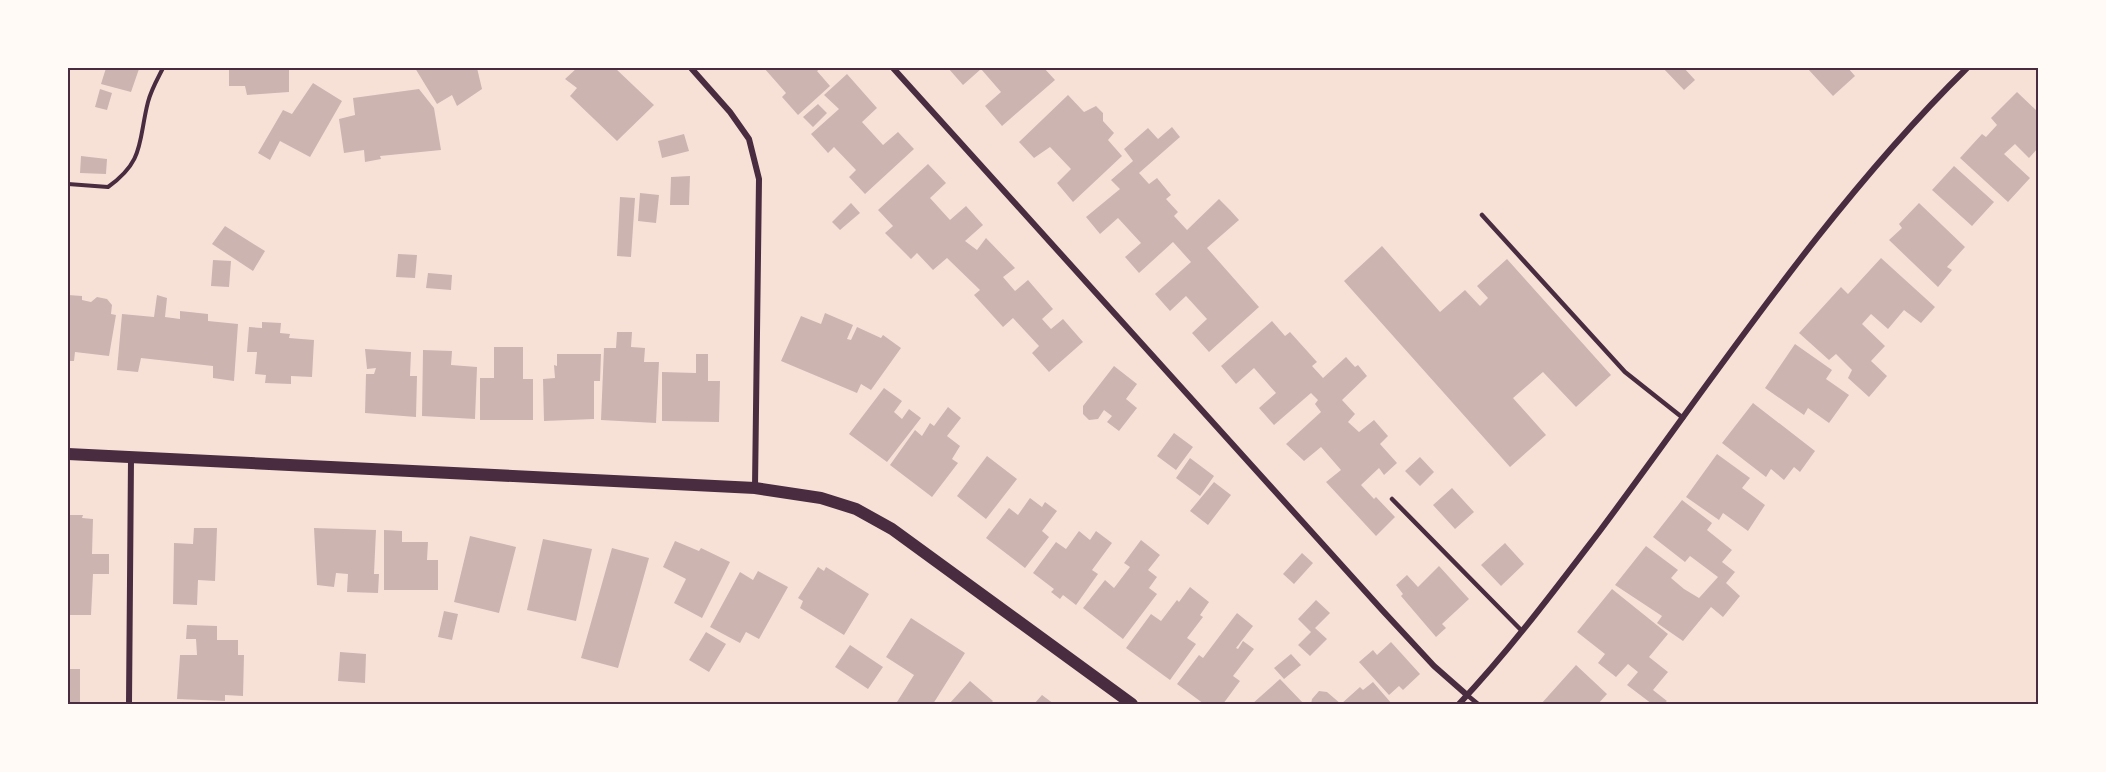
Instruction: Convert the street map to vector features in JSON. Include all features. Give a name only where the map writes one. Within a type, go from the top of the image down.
[{"type":"main road","points":[[68,454],[131,459],[755,488],[821,498],[856,509],[892,529],[1132,705]]},
{"type":"street","points":[[691,68],[730,112],[750,139],[759,179],[755,488]]},
{"type":"street","points":[[893,68],[1383,611],[1434,666],[1467,695]]},
{"type":"street","points":[[1459,705],[1576,562],[1785,279],[1857,188],[1936,98],[1967,68]]},
{"type":"street","points":[[129,705],[131,459]]},
{"type":"lane","points":[[1482,215],[1625,372],[1683,418]]},
{"type":"lane","points":[[1392,499],[1521,630]]},
{"type":"lane","points":[[1467,695],[1478,705]]},
{"type":"path","points":[[68,184],[108,187],[130,168],[138,152],[148,100],[163,68]]},
{"type":"building","points":[[106,68],[139,69],[131,92],[101,84]]},
{"type":"building","points":[[229,68],[289,68],[289,92],[247,95],[245,86],[229,86]]},
{"type":"building","points":[[415,68],[477,68],[482,89],[457,106],[452,95],[437,104]]},
{"type":"building","points":[[577,68],[615,68],[654,105],[617,141],[570,96],[577,88],[565,79]]},
{"type":"building","points":[[764,68],[821,68],[817,71],[830,86],[798,115],[782,97],[786,93]]},
{"type":"building","points":[[948,68],[1044,68],[1055,80],[1002,126],[985,106],[1001,92],[981,69],[963,85]]},
{"type":"building","points":[[1663,68],[1684,68],[1695,80],[1684,90]]},
{"type":"building","points":[[1807,68],[1848,68],[1855,76],[1833,96]]},
{"type":"building","points":[[847,74],[877,108],[862,122],[883,145],[898,132],[914,149],[865,194],[849,177],[856,170],[834,147],[828,153],[811,134],[839,109],[824,95]]},
{"type":"building","points":[[313,83],[342,101],[310,157],[280,141],[270,160],[258,153],[283,110],[292,114]]},
{"type":"building","points":[[100,89],[112,93],[107,110],[95,107]]},
{"type":"building","points":[[419,89],[434,108],[441,150],[380,156],[381,159],[365,162],[364,150],[344,153],[339,119],[355,115],[353,98]]},
{"type":"building","points":[[2017,92],[2038,112],[2038,148],[2029,158],[2015,144],[2004,154],[2030,178],[2008,202],[1960,158],[1982,134],[1986,137],[1997,125],[1991,118]]},
{"type":"building","points":[[1068,95],[1084,112],[1096,106],[1103,113],[1103,121],[1114,133],[1108,140],[1122,156],[1073,202],[1057,183],[1071,169],[1050,147],[1034,158],[1019,142]]},
{"type":"building","points":[[818,104],[827,113],[813,127],[803,117]]},
{"type":"building","points":[[1172,127],[1180,137],[1139,173],[1149,184],[1157,178],[1171,195],[1166,199],[1178,212],[1174,216],[1187,230],[1219,199],[1239,220],[1207,248],[1259,307],[1209,352],[1192,333],[1207,319],[1186,296],[1170,311],[1155,294],[1191,262],[1173,242],[1139,273],[1125,257],[1141,243],[1118,218],[1100,234],[1086,217],[1120,189],[1111,180],[1133,161],[1124,149],[1148,128],[1158,139]]},
{"type":"building","points":[[684,134],[689,151],[662,158],[658,141]]},
{"type":"building","points":[[81,156],[107,159],[106,174],[80,173]]},
{"type":"building","points":[[928,164],[946,183],[930,198],[950,220],[966,206],[983,225],[965,241],[977,250],[986,238],[1015,268],[1003,277],[1015,291],[1028,280],[1053,309],[1042,319],[1051,329],[1063,319],[1083,342],[1049,372],[1032,353],[1039,346],[1013,318],[1003,327],[974,295],[980,290],[947,258],[933,270],[917,253],[911,259],[885,233],[893,226],[878,210]]},
{"type":"building","points":[[1954,166],[1994,202],[1972,226],[1932,190]]},
{"type":"building","points":[[690,176],[689,205],[670,205],[671,177]]},
{"type":"building","points":[[640,193],[659,195],[656,223],[638,221]]},
{"type":"building","points":[[620,197],[635,198],[631,257],[617,256]]},
{"type":"building","points":[[851,203],[860,213],[840,230],[832,222]]},
{"type":"building","points":[[1919,203],[1965,247],[1947,267],[1952,270],[1938,287],[1889,240],[1902,228],[1899,224]]},
{"type":"building","points":[[225,226],[265,251],[253,271],[212,244]]},
{"type":"building","points":[[1382,246],[1440,312],[1465,290],[1480,306],[1488,298],[1477,286],[1507,259],[1611,375],[1576,407],[1543,372],[1513,398],[1546,435],[1510,467],[1344,281]]},
{"type":"building","points":[[398,254],[417,255],[415,278],[396,277]]},
{"type":"building","points":[[1881,258],[1935,307],[1921,323],[1904,310],[1888,329],[1871,314],[1862,324],[1885,346],[1871,361],[1887,376],[1869,397],[1848,378],[1852,370],[1836,354],[1829,360],[1799,333],[1841,287],[1848,294]]},
{"type":"building","points":[[213,260],[231,261],[229,287],[211,286]]},
{"type":"building","points":[[428,273],[452,275],[451,290],[426,288]]},
{"type":"building","points":[[68,295],[82,296],[82,300],[91,302],[97,297],[107,299],[112,305],[111,314],[116,315],[109,356],[75,352],[74,361],[68,361]]},
{"type":"building","points":[[157,295],[167,298],[165,317],[180,319],[180,311],[208,314],[208,321],[238,324],[234,381],[213,378],[213,366],[141,358],[138,372],[117,370],[122,314],[154,317]]},
{"type":"building","points":[[825,313],[853,325],[847,339],[851,340],[857,327],[881,338],[883,335],[901,348],[871,390],[861,384],[857,393],[781,361],[801,316],[821,324]]},
{"type":"building","points":[[1272,321],[1285,336],[1290,332],[1317,362],[1312,366],[1323,378],[1346,357],[1355,367],[1358,365],[1367,376],[1342,400],[1355,414],[1348,422],[1359,432],[1374,420],[1388,436],[1380,444],[1397,463],[1384,475],[1379,468],[1361,485],[1395,517],[1376,536],[1326,482],[1341,470],[1321,447],[1304,461],[1286,444],[1321,412],[1315,404],[1318,400],[1311,393],[1274,425],[1259,408],[1276,393],[1254,368],[1236,384],[1221,366]]},
{"type":"building","points":[[262,322],[281,323],[280,333],[290,334],[289,338],[314,340],[312,377],[291,376],[291,384],[265,383],[266,375],[255,374],[257,352],[247,352],[249,327],[262,328]]},
{"type":"building","points":[[617,332],[632,332],[631,347],[645,348],[644,362],[659,362],[656,423],[601,420],[604,348],[616,348]]},
{"type":"building","points":[[1795,344],[1832,370],[1826,379],[1849,395],[1829,423],[1808,408],[1804,415],[1765,388]]},
{"type":"building","points":[[494,347],[523,347],[523,379],[533,379],[533,420],[480,420],[480,378],[494,378]]},
{"type":"building","points":[[365,349],[411,352],[410,376],[417,376],[416,417],[365,413],[366,374],[374,374],[376,368],[367,369]]},
{"type":"building","points":[[423,350],[452,351],[451,365],[477,367],[475,419],[422,416]]},
{"type":"building","points":[[557,354],[601,354],[600,381],[594,381],[594,419],[544,421],[543,379],[555,378],[554,365],[557,366]]},
{"type":"building","points":[[696,354],[708,354],[708,381],[720,381],[719,422],[662,421],[662,372],[696,373]]},
{"type":"building","points":[[1114,366],[1137,384],[1126,399],[1137,408],[1119,431],[1107,422],[1112,416],[1104,410],[1098,419],[1089,420],[1083,414],[1083,406]]},
{"type":"building","points":[[884,388],[902,401],[894,412],[902,419],[909,409],[921,418],[887,462],[849,434]]},
{"type":"building","points":[[1753,403],[1815,451],[1800,472],[1794,467],[1784,480],[1771,469],[1766,477],[1722,443]]},
{"type":"building","points":[[948,407],[961,418],[947,436],[960,446],[952,459],[958,463],[932,497],[890,465],[915,430],[922,436],[930,423],[934,426]]},
{"type":"building","points":[[1174,433],[1193,447],[1176,470],[1157,456]]},
{"type":"building","points":[[1717,454],[1750,478],[1742,488],[1765,505],[1748,531],[1723,513],[1719,520],[1686,497]]},
{"type":"building","points":[[987,456],[1017,479],[986,519],[957,496]]},
{"type":"building","points":[[1420,457],[1434,472],[1420,486],[1405,471]]},
{"type":"building","points":[[1190,458],[1214,476],[1200,496],[1176,478]]},
{"type":"building","points":[[1214,482],[1231,495],[1208,525],[1190,511]]},
{"type":"building","points":[[1452,488],[1474,512],[1455,529],[1433,505]]},
{"type":"building","points":[[1030,498],[1042,507],[1045,502],[1057,511],[1042,531],[1049,537],[1025,568],[986,538],[1009,508],[1018,515]]},
{"type":"building","points":[[1682,500],[1712,523],[1707,530],[1732,550],[1722,562],[1735,572],[1726,583],[1740,596],[1723,617],[1711,607],[1683,641],[1657,623],[1662,616],[1615,585],[1646,546],[1678,570],[1671,578],[1699,598],[1718,577],[1690,556],[1685,562],[1653,537]]},
{"type":"building","points":[[68,515],[83,515],[82,518],[93,519],[92,554],[109,554],[109,574],[93,574],[91,615],[68,615]]},
{"type":"building","points":[[194,528],[217,528],[215,581],[198,580],[197,605],[173,604],[174,543],[193,544]]},
{"type":"building","points":[[314,528],[376,530],[374,574],[379,574],[378,593],[347,592],[348,574],[336,573],[334,587],[317,585]]},
{"type":"building","points":[[384,530],[402,531],[402,542],[428,542],[427,560],[438,560],[438,590],[384,590]]},
{"type":"building","points":[[1079,531],[1090,540],[1096,531],[1112,543],[1092,570],[1098,574],[1076,605],[1063,595],[1060,599],[1051,592],[1054,589],[1033,573],[1056,542],[1066,549]]},
{"type":"building","points":[[470,536],[516,547],[499,613],[454,602]]},
{"type":"building","points":[[543,539],[592,549],[576,621],[527,610]]},
{"type":"building","points":[[1141,540],[1160,555],[1148,570],[1157,577],[1149,588],[1157,594],[1123,639],[1083,608],[1105,580],[1114,588],[1130,567],[1124,563]]},
{"type":"building","points":[[675,541],[699,551],[701,548],[730,562],[702,618],[674,603],[686,579],[663,567]]},
{"type":"building","points":[[1505,543],[1524,564],[1501,586],[1481,565]]},
{"type":"building","points":[[612,548],[649,558],[618,668],[581,658]]},
{"type":"building","points":[[1302,553],[1313,563],[1294,584],[1283,574]]},
{"type":"building","points":[[1439,566],[1469,599],[1442,624],[1446,628],[1436,637],[1401,596],[1403,594],[1396,585],[1407,575],[1418,587]]},
{"type":"building","points":[[818,567],[824,571],[826,567],[869,594],[844,635],[800,608],[803,601],[798,598]]},
{"type":"building","points":[[758,571],[788,587],[759,639],[746,632],[740,643],[710,627],[740,572],[753,580]]},
{"type":"building","points":[[1190,587],[1209,602],[1200,615],[1203,617],[1187,638],[1196,644],[1170,680],[1126,648],[1151,614],[1161,621]]},
{"type":"building","points":[[1612,589],[1668,634],[1649,657],[1668,672],[1653,690],[1667,701],[1663,704],[1652,704],[1627,685],[1638,672],[1628,664],[1616,677],[1598,663],[1605,654],[1577,632]]},
{"type":"building","points":[[1316,600],[1330,613],[1315,628],[1327,639],[1310,656],[1298,645],[1311,632],[1298,619]]},
{"type":"building","points":[[444,611],[458,614],[452,640],[438,637]]},
{"type":"building","points":[[1237,613],[1253,626],[1236,648],[1238,649],[1243,641],[1254,649],[1233,676],[1240,681],[1223,704],[1204,704],[1177,684],[1199,655],[1203,658]]},
{"type":"building","points":[[911,618],[965,653],[933,704],[897,702],[914,675],[886,657]]},
{"type":"building","points":[[187,625],[217,626],[217,640],[238,640],[238,655],[244,655],[243,696],[225,695],[225,701],[177,699],[180,655],[197,655],[196,639],[186,639]]},
{"type":"building","points":[[706,632],[726,644],[709,672],[689,660]]},
{"type":"building","points":[[1391,642],[1420,674],[1403,690],[1399,686],[1389,695],[1359,662],[1373,650],[1377,655]]},
{"type":"building","points":[[850,645],[883,667],[868,689],[835,667]]},
{"type":"building","points":[[340,652],[366,654],[365,683],[338,681]]},
{"type":"building","points":[[1291,654],[1301,665],[1284,679],[1274,668]]},
{"type":"building","points":[[1576,665],[1607,694],[1598,704],[1541,704]]},
{"type":"building","points":[[68,669],[80,669],[80,704],[68,704]]},
{"type":"building","points":[[1280,679],[1304,704],[1252,704]]},
{"type":"building","points":[[970,681],[993,701],[990,704],[949,704]]},
{"type":"building","points":[[1373,682],[1392,704],[1341,704],[1360,687],[1363,690]]},
{"type":"building","points":[[1319,691],[1327,692],[1341,704],[1311,704]]},
{"type":"building","points":[[1042,695],[1054,704],[1034,704]]}]
